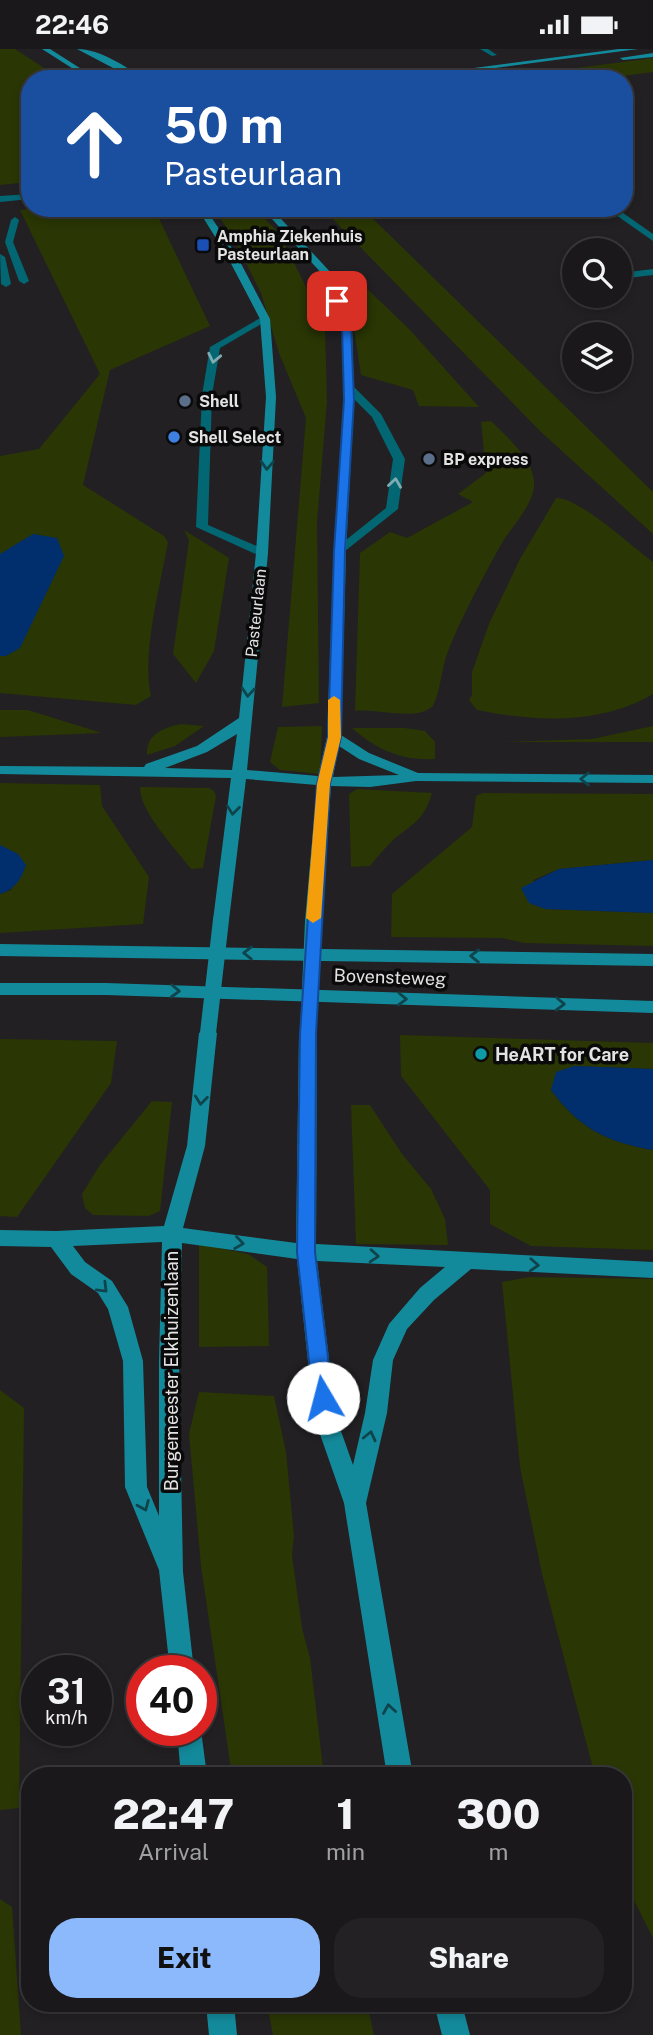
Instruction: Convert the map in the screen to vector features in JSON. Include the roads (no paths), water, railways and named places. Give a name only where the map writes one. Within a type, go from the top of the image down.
[{"type":"main road","points":[[46,49],[80,70]]},
{"type":"main road","points":[[80,49],[124,70]]},
{"type":"main road","points":[[466,70],[635,49]]},
{"type":"main road","points":[[530,70],[653,55]]},
{"type":"main road","name":"Pasteurlaan","points":[[207,217],[231,254],[265,319],[271,397],[262,553],[246,719],[237,775],[208,1033]]},
{"type":"main road","points":[[274,217],[328,275],[347,326],[348,387],[334,737],[324,784],[313,921],[308,1034],[306,1252],[326,1417],[355,1503],[399,1767]]},
{"type":"main road","points":[[128,772],[206,750],[246,719]]},
{"type":"main road","points":[[334,737],[364,756],[416,777]]},
{"type":"main road","points":[[0,770],[237,775],[324,784],[385,783],[416,777],[653,779]]},
{"type":"main road","name":"Bovensteweg","points":[[0,950],[653,960]]},
{"type":"main road","name":"Bovensteweg","points":[[0,989],[106,989],[653,1007]]},
{"type":"main road","name":"Burgemeester Elkhuizenlaan","points":[[181,1655],[171,1572],[169,1361],[172,1234],[196,1146],[208,1033]]},
{"type":"main road","points":[[0,1238],[57,1239],[172,1234],[306,1252],[653,1270]]},
{"type":"main road","points":[[57,1239],[78,1268],[105,1287],[118,1307],[133,1361],[136,1487],[171,1572]]},
{"type":"main road","points":[[355,1503],[376,1413],[383,1360],[399,1324],[427,1294],[466,1262]]},
{"type":"main road","points":[[191,1746],[193,1767]]},
{"type":"main road","points":[[220,2012],[223,2035]]},
{"type":"main road","points":[[450,2012],[456,2035]]},
{"type":"street","points":[[483,49],[494,55]]},
{"type":"street","points":[[0,199],[21,197]]},
{"type":"street","points":[[623,217],[653,238]]},
{"type":"street","points":[[0,241],[15,220],[9,242],[24,281]]},
{"type":"street","points":[[0,257],[6,283]]},
{"type":"street","points":[[632,275],[653,272]]},
{"type":"street","points":[[262,553],[202,527],[207,395],[215,347],[265,319]]},
{"type":"street","points":[[340,551],[392,509],[399,459],[377,416],[348,387]]},
{"type":"water","points":[[33,534],[57,538],[64,556],[20,648],[6,656],[0,656],[0,554]]},
{"type":"water","points":[[0,845],[18,854],[26,865],[17,883],[0,894]]},
{"type":"water","points":[[653,860],[653,913],[545,909],[529,903],[521,888],[559,869]]},
{"type":"water","points":[[574,1066],[653,1069],[653,1150],[608,1138],[573,1115],[551,1090],[556,1072]]},
{"type":"place","name":"Amphia Ziekenhuis Pasteurlaan","points":[[203,245]]},
{"type":"place","name":"Shell","points":[[185,401]]},
{"type":"place","name":"Shell Select","points":[[174,437]]},
{"type":"place","name":"BP express","points":[[429,459]]},
{"type":"place","name":"HeART for Care","points":[[481,1054]]}]
